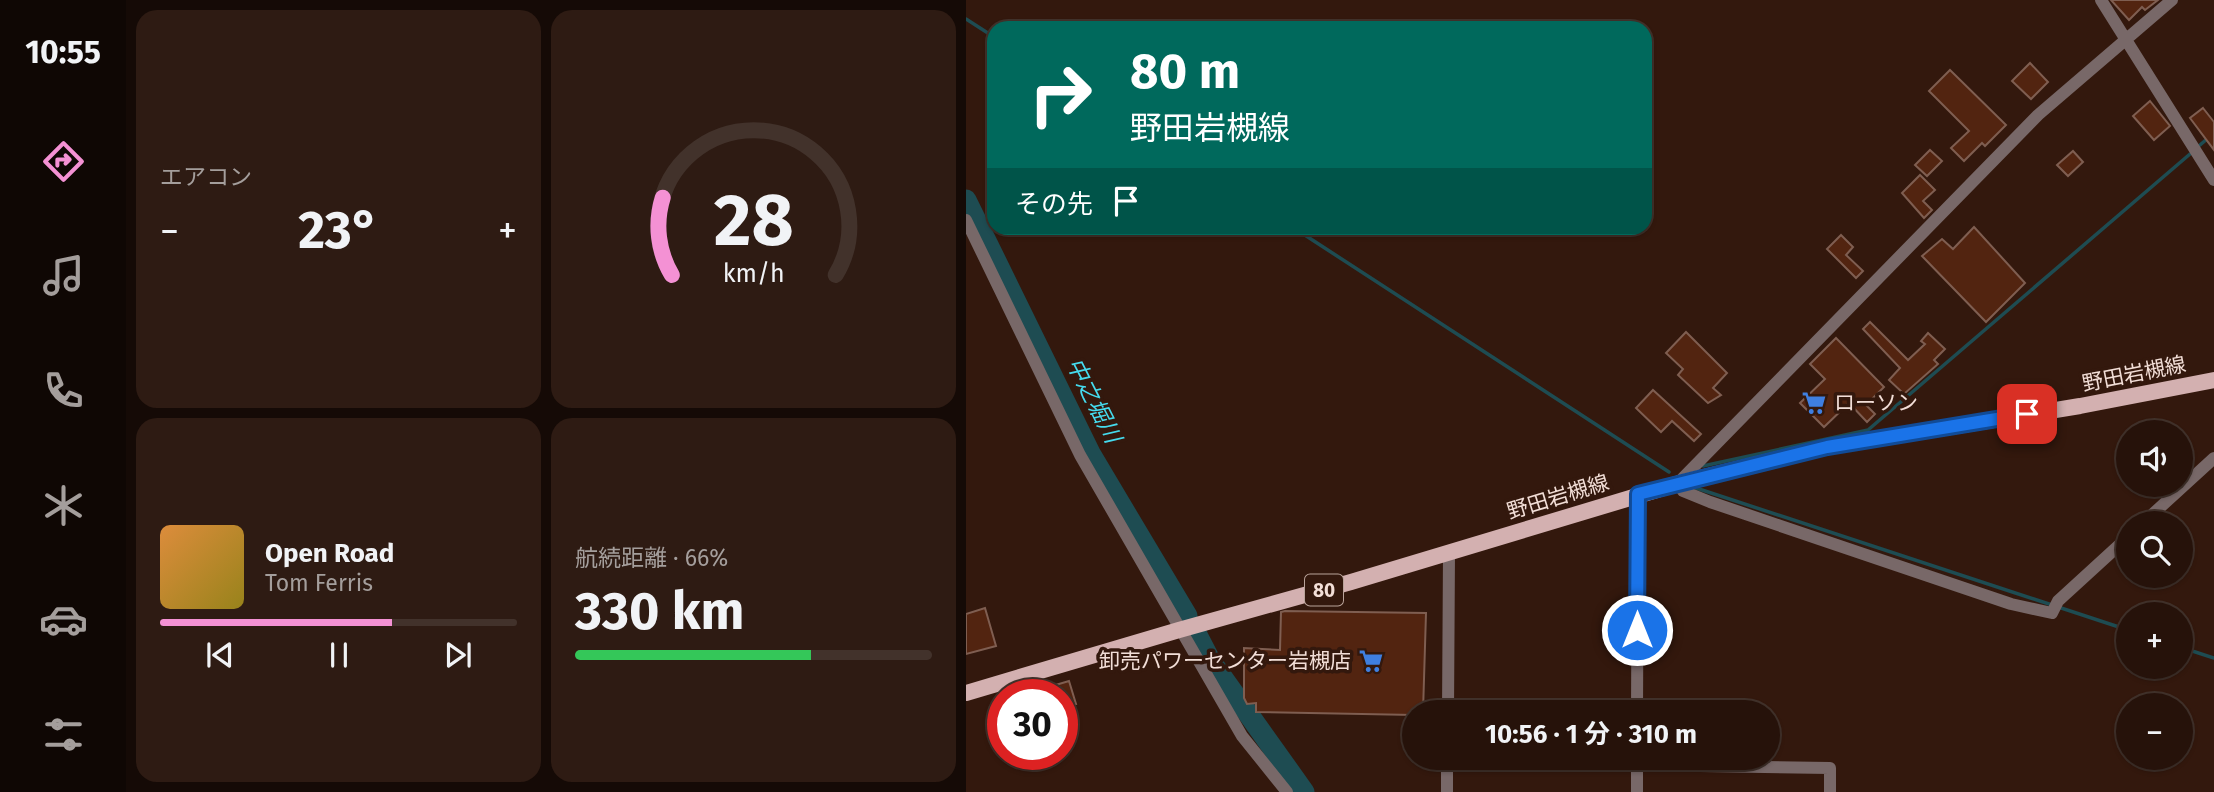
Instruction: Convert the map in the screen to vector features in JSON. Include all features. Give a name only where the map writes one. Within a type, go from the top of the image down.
[{"type":"main road","name":"野田岩槻線","points":[[966,693],[1179,629],[1449,553],[1682,482],[1827,447],[2080,406],[2214,380]]},
{"type":"street","points":[[2102,0],[2214,180]]},
{"type":"street","points":[[2116,549],[2055,607],[2011,604],[1710,502],[1683,491],[1682,482],[2038,115],[2172,0]]},
{"type":"street","points":[[966,220],[1070,437],[1242,736],[1287,792]]},
{"type":"street","points":[[2156,511],[2214,458]]},
{"type":"street","points":[[1637,700],[1638,494]]},
{"type":"street","points":[[1448,700],[1449,553]]},
{"type":"street","points":[[1780,766],[1830,768],[1830,792]]},
{"type":"street","points":[[1447,770],[1447,792]]},
{"type":"street","points":[[1637,770],[1637,792]]},
{"type":"building","points":[[2111,0],[2158,0],[2145,10],[2142,7],[2129,20]]},
{"type":"building","points":[[2030,63],[2048,82],[2031,99],[2012,81]]},
{"type":"building","points":[[1950,70],[2006,125],[1985,146],[1982,143],[1964,161],[1951,148],[1969,131],[1929,91]]},
{"type":"building","points":[[2150,101],[2170,126],[2154,140],[2133,116]]},
{"type":"building","points":[[2203,108],[2214,122],[2214,150],[2190,118]]},
{"type":"building","points":[[1930,150],[1942,161],[1927,176],[1915,165]]},
{"type":"building","points":[[2073,151],[2083,162],[2068,176],[2057,165]]},
{"type":"building","points":[[1920,175],[1935,190],[1923,201],[1932,210],[1924,218],[1902,193]]},
{"type":"building","points":[[1974,227],[2025,283],[1986,322],[1922,256],[1942,239],[1953,249]]},
{"type":"building","points":[[1841,235],[1853,247],[1846,255],[1863,271],[1856,278],[1827,249]]},
{"type":"building","points":[[1870,322],[1908,360],[1925,344],[1921,341],[1928,333],[1945,349],[1934,360],[1938,364],[1904,394],[1889,380],[1900,368],[1863,329]]},
{"type":"building","points":[[1686,332],[1727,373],[1713,388],[1721,395],[1708,403],[1678,375],[1683,369],[1666,353]]},
{"type":"building","points":[[1836,338],[1884,387],[1866,405],[1875,414],[1867,422],[1849,403],[1824,427],[1800,403],[1825,379],[1810,364]]},
{"type":"building","points":[[1653,390],[1701,434],[1694,441],[1672,421],[1661,432],[1636,408]]},
{"type":"building","points":[[985,608],[996,646],[966,654],[966,614]]},
{"type":"building","points":[[1281,612],[1426,613],[1423,700],[1402,700],[1402,715],[1256,712],[1256,703],[1247,704],[1244,698],[1244,648],[1280,650]]},
{"type":"waterway","points":[[966,19],[987,32]]},
{"type":"waterway","points":[[2200,145],[2214,133]]},
{"type":"waterway","points":[[1703,466],[1868,430],[2190,154]]},
{"type":"waterway","name":"中之堀川","points":[[966,200],[1091,455],[1187,616]]},
{"type":"waterway","points":[[1305,235],[1669,472]]},
{"type":"waterway","points":[[1696,488],[2116,626]]},
{"type":"waterway","name":"中之堀川","points":[[1196,633],[1210,660],[1304,792]]},
{"type":"waterway","points":[[2193,651],[2214,658]]},
{"type":"place","name":"ローソン","points":[[1814,403]]},
{"type":"place","name":"卸売パワーセンター岩槻店","points":[[1371,661]]},
{"type":"route","points":[[1637,630],[1638,494],[1827,447],[2027,414]]}]
